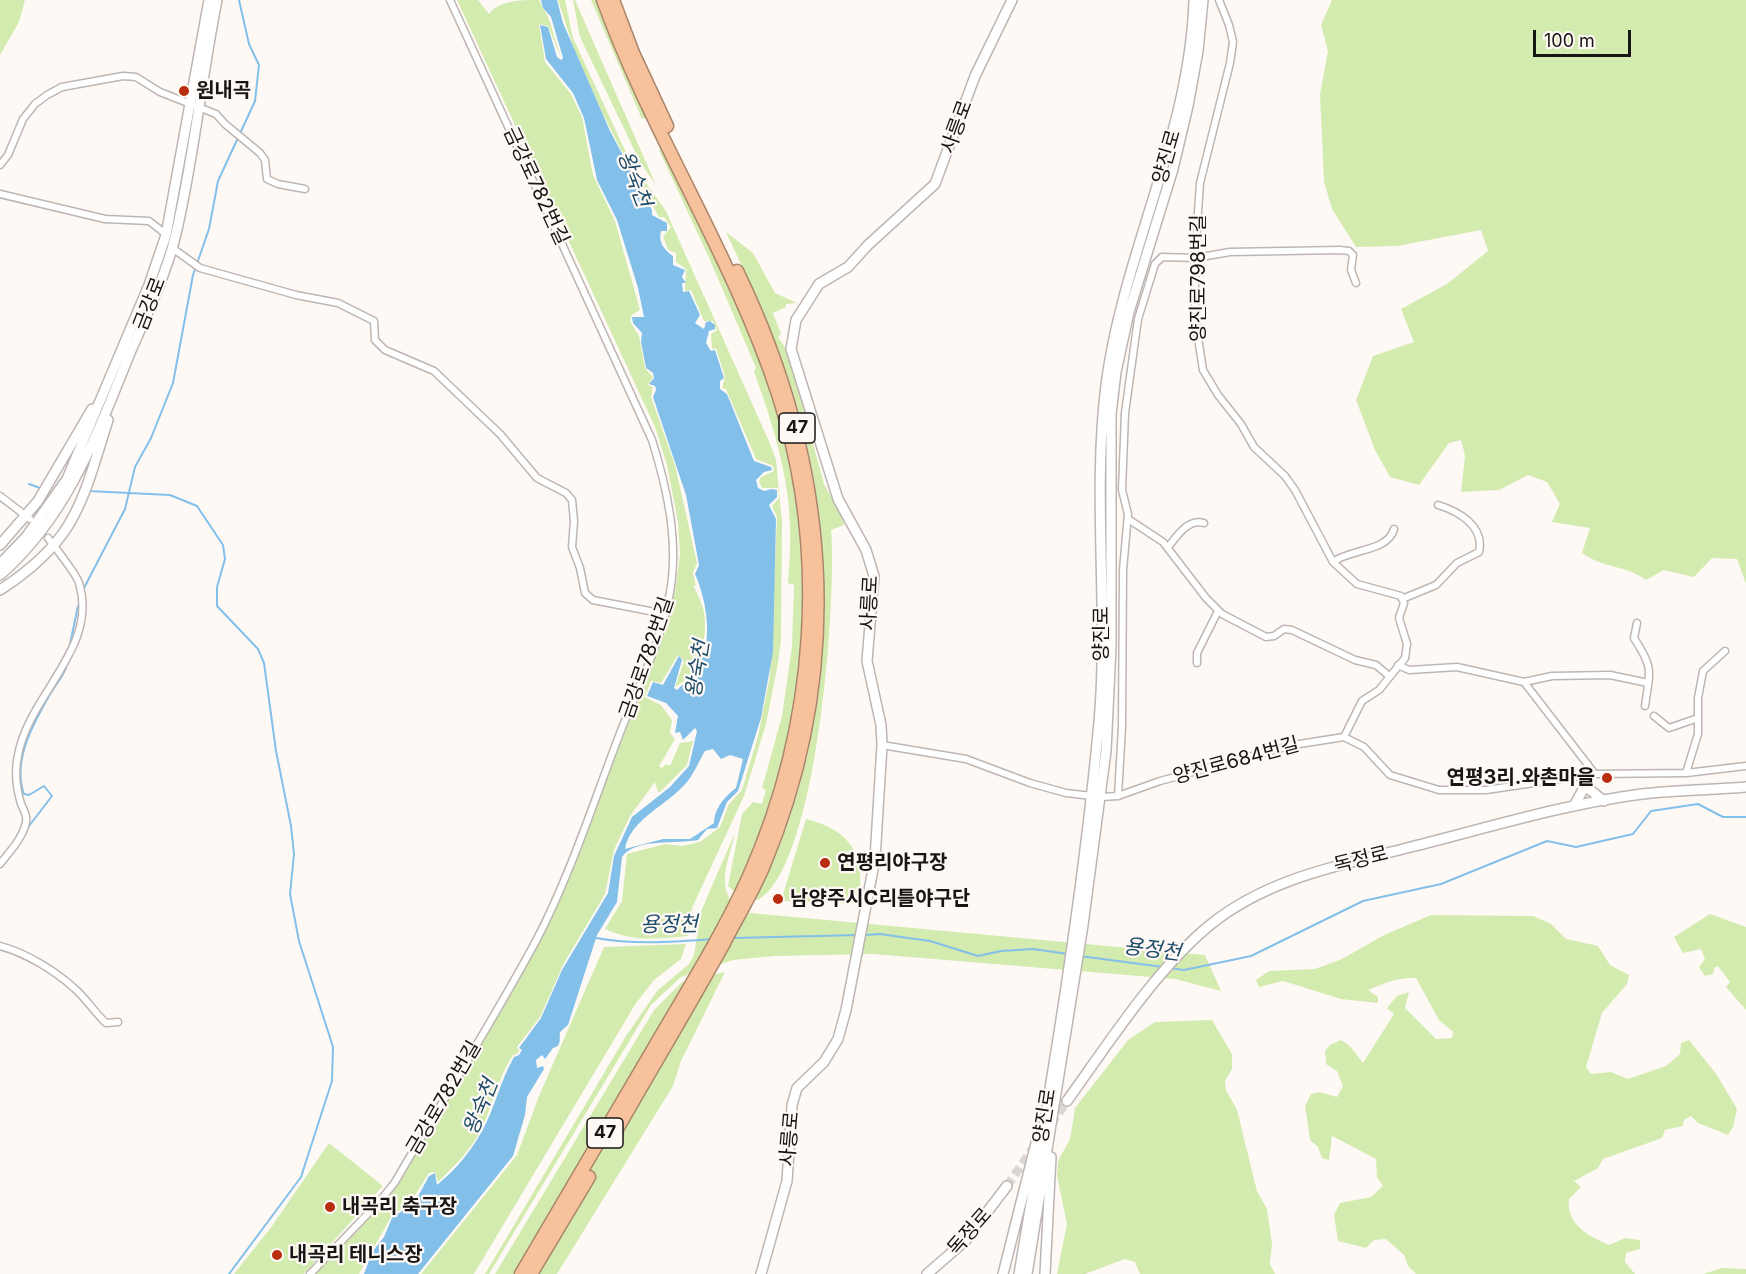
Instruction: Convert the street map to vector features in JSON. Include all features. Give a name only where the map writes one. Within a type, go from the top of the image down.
[{"type":"highway","name":"47","points":[[603,0],[627,61],[734,284],[762,351],[787,428],[802,495],[809,591],[804,687],[781,794],[752,882]]},
{"type":"highway","name":"47","points":[[531,1274],[691,994],[752,882],[784,815],[803,743],[811,699],[818,607],[816,536],[810,487],[797,430],[768,344],[745,288],[633,53],[613,0]]},
{"type":"highway","name":"47","points":[[521,1274],[691,994]]},
{"type":"street","name":"금강로","points":[[0,575],[31,544],[67,496],[174,242],[209,0]]},
{"type":"street","name":"금강로","points":[[0,564],[26,537],[58,494],[121,364],[166,235],[217,0]]},
{"type":"street","name":"금강로782번길","points":[[309,1274],[380,1201],[395,1182],[537,937],[571,860],[665,614],[674,557],[663,475],[652,440],[450,0]]},
{"type":"street","name":"사릉로","points":[[761,1274],[786,1180],[792,1105],[797,1088],[824,1062],[838,1039],[875,859],[882,745],[881,725],[867,661],[874,576],[866,550],[838,499],[791,349],[796,320],[819,284],[848,267],[868,244],[935,184],[975,76],[1012,0]]},
{"type":"street","name":"양진로","points":[[1079,925],[1103,657],[1102,432],[1106,385],[1121,310],[1183,101],[1194,0]]},
{"type":"street","name":"양진로","points":[[1027,1274],[1058,1091],[1071,979],[1101,797],[1111,647],[1111,414],[1116,372],[1129,312],[1173,169],[1188,106],[1198,51],[1203,0]]},
{"type":"street","name":"양진로798번길","points":[[1219,0],[1233,42],[1227,81],[1200,183],[1195,258],[1195,318],[1203,370],[1218,395],[1241,424],[1254,447],[1285,476],[1295,490],[1333,562],[1357,584],[1392,592],[1402,599]]},
{"type":"street","points":[[0,165],[8,155],[23,120],[35,104],[62,87],[123,76],[136,77],[160,92],[216,114],[266,160],[267,179],[278,184],[305,189]]},
{"type":"street","points":[[0,194],[105,219],[149,220],[174,242],[175,250],[200,268],[338,303],[374,321],[375,340],[385,350],[434,371],[500,434],[537,478],[566,493],[572,500],[574,521],[572,547],[580,568],[585,593],[593,600],[665,614]]},
{"type":"street","points":[[1118,796],[1122,727],[1123,559],[1128,519],[1122,490],[1127,385],[1138,319],[1159,258],[1195,258],[1230,252],[1349,251],[1353,255],[1351,270],[1356,283]]},
{"type":"street","points":[[0,545],[28,516],[121,364]]},
{"type":"street","points":[[0,590],[39,562],[55,547],[80,507],[121,364]]},
{"type":"street","points":[[0,496],[28,516]]},
{"type":"street","points":[[1438,505],[1454,510],[1468,520],[1477,535],[1479,552],[1457,563],[1436,585],[1402,599],[1404,603],[1399,618],[1407,644],[1405,658],[1379,690],[1362,701],[1344,737],[1364,747],[1390,775],[1439,790],[1486,790],[1584,782],[1596,774],[1686,772],[1746,766]]},
{"type":"street","points":[[1128,519],[1168,547],[1218,611],[1266,637],[1274,636],[1284,629],[1292,630],[1355,660],[1376,665],[1389,676]]},
{"type":"street","points":[[1168,547],[1188,525],[1198,521],[1204,523]]},
{"type":"street","points":[[1333,562],[1348,554],[1383,543],[1394,529]]},
{"type":"street","points":[[0,864],[23,833],[27,818],[20,801],[17,782],[18,756],[24,733],[40,701],[75,648],[82,610],[79,581],[48,538]]},
{"type":"street","points":[[1197,663],[1197,653],[1218,611]]},
{"type":"street","points":[[1637,622],[1634,635],[1647,657],[1648,683],[1645,706]]},
{"type":"street","points":[[1686,772],[1697,741],[1702,671],[1725,651]]},
{"type":"street","points":[[1398,665],[1410,670],[1458,667],[1524,682],[1552,676],[1610,675],[1648,683]]},
{"type":"street","points":[[1524,682],[1596,774]]},
{"type":"street","points":[[1654,716],[1670,728],[1698,718]]},
{"type":"street","name":"양진로684번길","points":[[882,745],[966,759],[1030,783],[1101,797],[1118,796],[1167,779],[1293,745],[1344,737]]},
{"type":"street","points":[[1584,782],[1604,801]]},
{"type":"street","points":[[1584,782],[1587,804]]},
{"type":"street","points":[[1574,806],[1584,782]]},
{"type":"street","name":"독정로","points":[[1067,1101],[1150,990],[1195,939],[1242,904],[1306,874],[1574,806],[1658,792],[1746,787]]},
{"type":"street","points":[[0,946],[20,951],[75,988],[90,1008],[106,1023],[117,1022]]},
{"type":"street","name":"양진로","points":[[1018,1274],[1071,979]]},
{"type":"street","points":[[1045,1274],[1058,1091]]},
{"type":"street","points":[[1002,1274],[1026,1175],[1048,1098]]},
{"type":"street","name":"독정로","points":[[927,1274],[947,1259],[975,1230],[1007,1186]]},
{"type":"street","points":[[765,1274],[769,1247]]},
{"type":"street","points":[[934,1274],[947,1259]]},
{"type":"green space","points":[[0,0],[25,0],[19,22],[0,55]]},
{"type":"green space","points":[[457,0],[478,0],[489,14],[504,3],[539,0],[549,19],[561,58],[548,26],[539,24],[545,62],[571,94],[582,117],[593,175],[615,221],[640,310],[632,315],[630,321],[639,336],[645,368],[653,377],[648,385],[653,387],[651,397],[675,465],[697,563],[693,573],[696,586],[693,585],[704,612],[703,644],[691,673],[675,687],[684,661],[678,655],[661,683],[651,681],[645,697],[661,705],[672,720],[670,733],[675,739],[659,766],[662,768],[666,764],[670,766],[680,743],[693,741],[687,765],[660,792],[655,782],[630,816],[614,850],[605,894],[564,963],[540,1017],[517,1047],[519,1051],[513,1055],[508,1064],[482,1128],[473,1143],[438,1182],[435,1172],[429,1173],[412,1200],[391,1217],[359,1274],[315,1274],[396,1186],[542,936],[582,842],[655,656],[675,592],[680,554],[678,522],[667,465],[655,427]]},
{"type":"green space","points":[[558,0],[565,0],[573,38],[630,161],[666,211],[776,460],[782,522],[781,640],[778,663],[766,724],[744,796],[692,908],[688,936],[636,938],[605,929],[622,901],[627,854],[665,844],[682,846],[700,842],[720,827],[729,804],[742,790],[758,736],[770,676],[777,517],[772,506],[779,498],[778,488],[762,488],[759,482],[761,477],[774,471],[773,466],[756,459],[726,389],[722,388],[725,377],[716,348],[712,349],[711,334],[717,330],[713,321],[704,321],[691,290],[685,291],[686,269],[676,262],[676,253],[668,250],[663,237],[671,227],[664,217],[659,217],[626,160],[601,110],[574,49]]},
{"type":"green space","points":[[573,0],[575,0],[656,185],[640,162],[580,37]]},
{"type":"green space","points":[[591,0],[597,0],[646,118],[642,119]]},
{"type":"green space","points":[[1332,0],[1746,0],[1746,584],[1737,559],[1712,558],[1694,577],[1664,570],[1646,580],[1590,558],[1582,553],[1590,528],[1552,522],[1560,504],[1547,482],[1528,475],[1499,490],[1461,492],[1465,456],[1461,440],[1449,443],[1419,485],[1390,477],[1375,450],[1356,400],[1373,356],[1414,342],[1401,309],[1447,284],[1488,251],[1481,230],[1397,246],[1356,247],[1332,209],[1324,182],[1320,94],[1328,51],[1321,25]]},
{"type":"green space","points":[[661,149],[744,323],[771,396],[792,477],[798,521],[802,610],[794,699],[786,744],[772,798],[742,876],[762,885],[786,828],[804,769],[816,707],[823,644],[824,580],[819,517],[809,456],[794,396],[772,334],[726,232],[753,253],[775,293],[797,303],[786,304],[786,307],[773,313],[781,334],[778,337],[788,352],[824,484],[843,518],[844,525],[831,530],[831,612],[819,728],[809,786],[796,838],[779,877],[758,900],[742,898],[728,886],[742,814],[753,802],[762,804],[766,790],[762,788],[782,716],[792,647],[794,585],[788,583],[789,508],[783,468],[754,372],[756,368],[710,260],[659,150]]},
{"type":"green space","name":"연평리야구장","points":[[806,819],[835,830],[853,848],[860,873],[857,904],[781,901]]},
{"type":"green space","points":[[735,833],[725,884],[727,893],[740,912],[1205,955],[1221,991],[1175,979],[873,954],[775,956],[733,960],[681,977],[651,1005],[489,1274],[485,1274],[626,1036],[657,991],[689,964],[694,955],[701,911]]},
{"type":"green space","points":[[1710,914],[1746,927],[1746,1010],[1726,987],[1730,982],[1718,966],[1714,968],[1713,974],[1705,976],[1699,967],[1705,959],[1701,949],[1683,953],[1674,937]]},
{"type":"green space","points":[[1431,915],[1533,916],[1551,924],[1566,939],[1598,946],[1610,965],[1629,975],[1627,984],[1602,1013],[1586,1067],[1591,1074],[1611,1072],[1628,1079],[1666,1066],[1680,1054],[1681,1043],[1689,1040],[1717,1075],[1737,1109],[1733,1127],[1728,1135],[1698,1123],[1691,1116],[1684,1120],[1683,1126],[1665,1130],[1662,1138],[1603,1159],[1598,1168],[1574,1181],[1581,1187],[1569,1199],[1569,1208],[1580,1228],[1593,1238],[1609,1245],[1625,1238],[1640,1240],[1640,1249],[1626,1253],[1625,1262],[1635,1274],[1416,1274],[1408,1266],[1404,1255],[1386,1239],[1374,1240],[1366,1248],[1338,1241],[1334,1215],[1340,1203],[1371,1197],[1383,1186],[1377,1177],[1376,1159],[1332,1136],[1329,1160],[1322,1158],[1318,1147],[1310,1140],[1305,1106],[1311,1094],[1319,1092],[1337,1097],[1343,1086],[1337,1071],[1326,1064],[1325,1051],[1330,1045],[1341,1040],[1350,1046],[1363,1063],[1394,1014],[1387,1008],[1397,996],[1409,992],[1405,1008],[1436,1039],[1452,1038],[1453,1032],[1439,1020],[1416,978],[1386,983],[1368,990],[1378,997],[1378,1003],[1341,999],[1283,981],[1259,987],[1256,980],[1269,971],[1315,969],[1342,959],[1384,935]]},
{"type":"green space","points":[[686,944],[681,959],[654,980],[636,1003],[474,1274],[421,1274],[517,1155],[539,1096],[604,947]]},
{"type":"green space","points":[[725,972],[681,1061],[673,1086],[557,1274],[495,1274],[654,1010],[682,982]]},
{"type":"green space","points":[[1212,1020],[1232,1054],[1232,1069],[1225,1081],[1226,1090],[1237,1110],[1257,1191],[1267,1209],[1272,1243],[1270,1264],[1275,1274],[1140,1274],[1135,1262],[1125,1259],[1085,1274],[1057,1274],[1067,1224],[1057,1176],[1058,1161],[1070,1139],[1075,1108],[1128,1040],[1155,1022]]},
{"type":"green space","points":[[329,1143],[383,1186],[304,1274],[234,1274],[272,1226]]},
{"type":"green space","points":[[1722,1268],[1746,1269],[1746,1274],[1703,1274]]},
{"type":"water","name":"왕숙천","points":[[541,0],[557,0],[563,23],[610,131],[652,210],[652,215],[667,223],[667,231],[661,231],[661,242],[673,256],[673,265],[685,270],[682,277],[686,283],[682,283],[683,292],[689,291],[700,315],[695,323],[704,329],[706,322],[710,321],[715,325],[715,329],[709,331],[706,343],[711,351],[715,350],[724,378],[720,381],[720,389],[727,394],[754,461],[771,467],[772,470],[764,472],[756,480],[758,488],[764,491],[777,490],[777,497],[769,505],[776,519],[773,652],[761,718],[738,791],[727,802],[717,828],[707,829],[698,840],[646,844],[628,851],[622,857],[617,902],[597,935],[568,1025],[560,1032],[558,1046],[553,1048],[545,1059],[542,1055],[536,1060],[537,1068],[543,1066],[544,1069],[527,1097],[525,1115],[513,1156],[418,1274],[364,1274],[372,1252],[384,1237],[392,1218],[415,1202],[429,1176],[435,1173],[437,1185],[473,1146],[487,1122],[509,1066],[514,1057],[519,1055],[522,1050],[519,1048],[541,1018],[562,970],[608,893],[614,856],[632,817],[670,787],[689,766],[697,731],[695,728],[683,740],[680,732],[675,733],[678,716],[666,703],[647,696],[653,682],[663,685],[679,656],[682,660],[674,688],[677,690],[695,672],[702,659],[706,647],[707,622],[703,597],[695,574],[699,565],[686,495],[653,397],[655,386],[649,384],[654,378],[653,373],[646,368],[641,342],[642,333],[633,323],[632,317],[644,317],[638,288],[617,220],[597,180],[584,118],[573,93],[546,59],[540,25],[548,27],[557,57],[561,60],[563,58],[551,17],[543,8]],"holes":[[[713,749],[721,759],[730,755],[743,759],[736,788],[721,803],[714,823],[690,839],[663,839],[625,849],[634,829],[687,782],[705,751]]]},
{"type":"waterway","points":[[84,588],[125,509],[135,467],[151,438],[173,383],[193,275],[209,229],[218,181],[255,101],[259,65],[249,44],[239,0]]},
{"type":"waterway","points":[[29,484],[40,488]]},
{"type":"waterway","points":[[88,491],[170,495],[197,506],[223,545],[225,559],[217,587],[217,606],[258,649],[264,663],[276,751],[291,826],[294,854],[290,894],[299,941],[333,1047],[332,1081],[301,1177],[229,1274]]},
{"type":"waterway","points":[[69,649],[78,606]]},
{"type":"waterway","points":[[26,830],[52,796],[44,786],[29,795],[24,794],[21,781],[22,756],[37,718],[66,668]]},
{"type":"waterway","name":"용정천","points":[[1169,968],[1184,970],[1251,956],[1363,901],[1441,884],[1547,841],[1576,847],[1633,834],[1651,811],[1698,804],[1723,817],[1746,817]]},
{"type":"waterway","name":"용정천","points":[[865,935],[880,934],[930,941],[978,956],[1001,951],[1033,949],[1068,954]]},
{"type":"waterway","name":"용정천","points":[[733,938],[859,935]]},
{"type":"waterway","name":"용정천","points":[[596,938],[639,942],[712,939]]},
{"type":"waterway","name":"용정천","points":[[1080,956],[1163,967]]},
{"type":"tunnel","points":[[1051,1124],[1067,1101]]},
{"type":"tunnel","points":[[1007,1186],[1034,1147]]},
{"type":"place","name":"원내곡","points":[[184,91]]},
{"type":"place","name":"연평3리.와촌마을","points":[[1607,778]]},
{"type":"place","name":"연평리야구장","points":[[825,863]]},
{"type":"place","name":"남양주시C리틀야구단","points":[[778,899]]},
{"type":"place","name":"내곡리 축구장","points":[[330,1207]]},
{"type":"place","name":"내곡리 테니스장","points":[[277,1255]]}]
